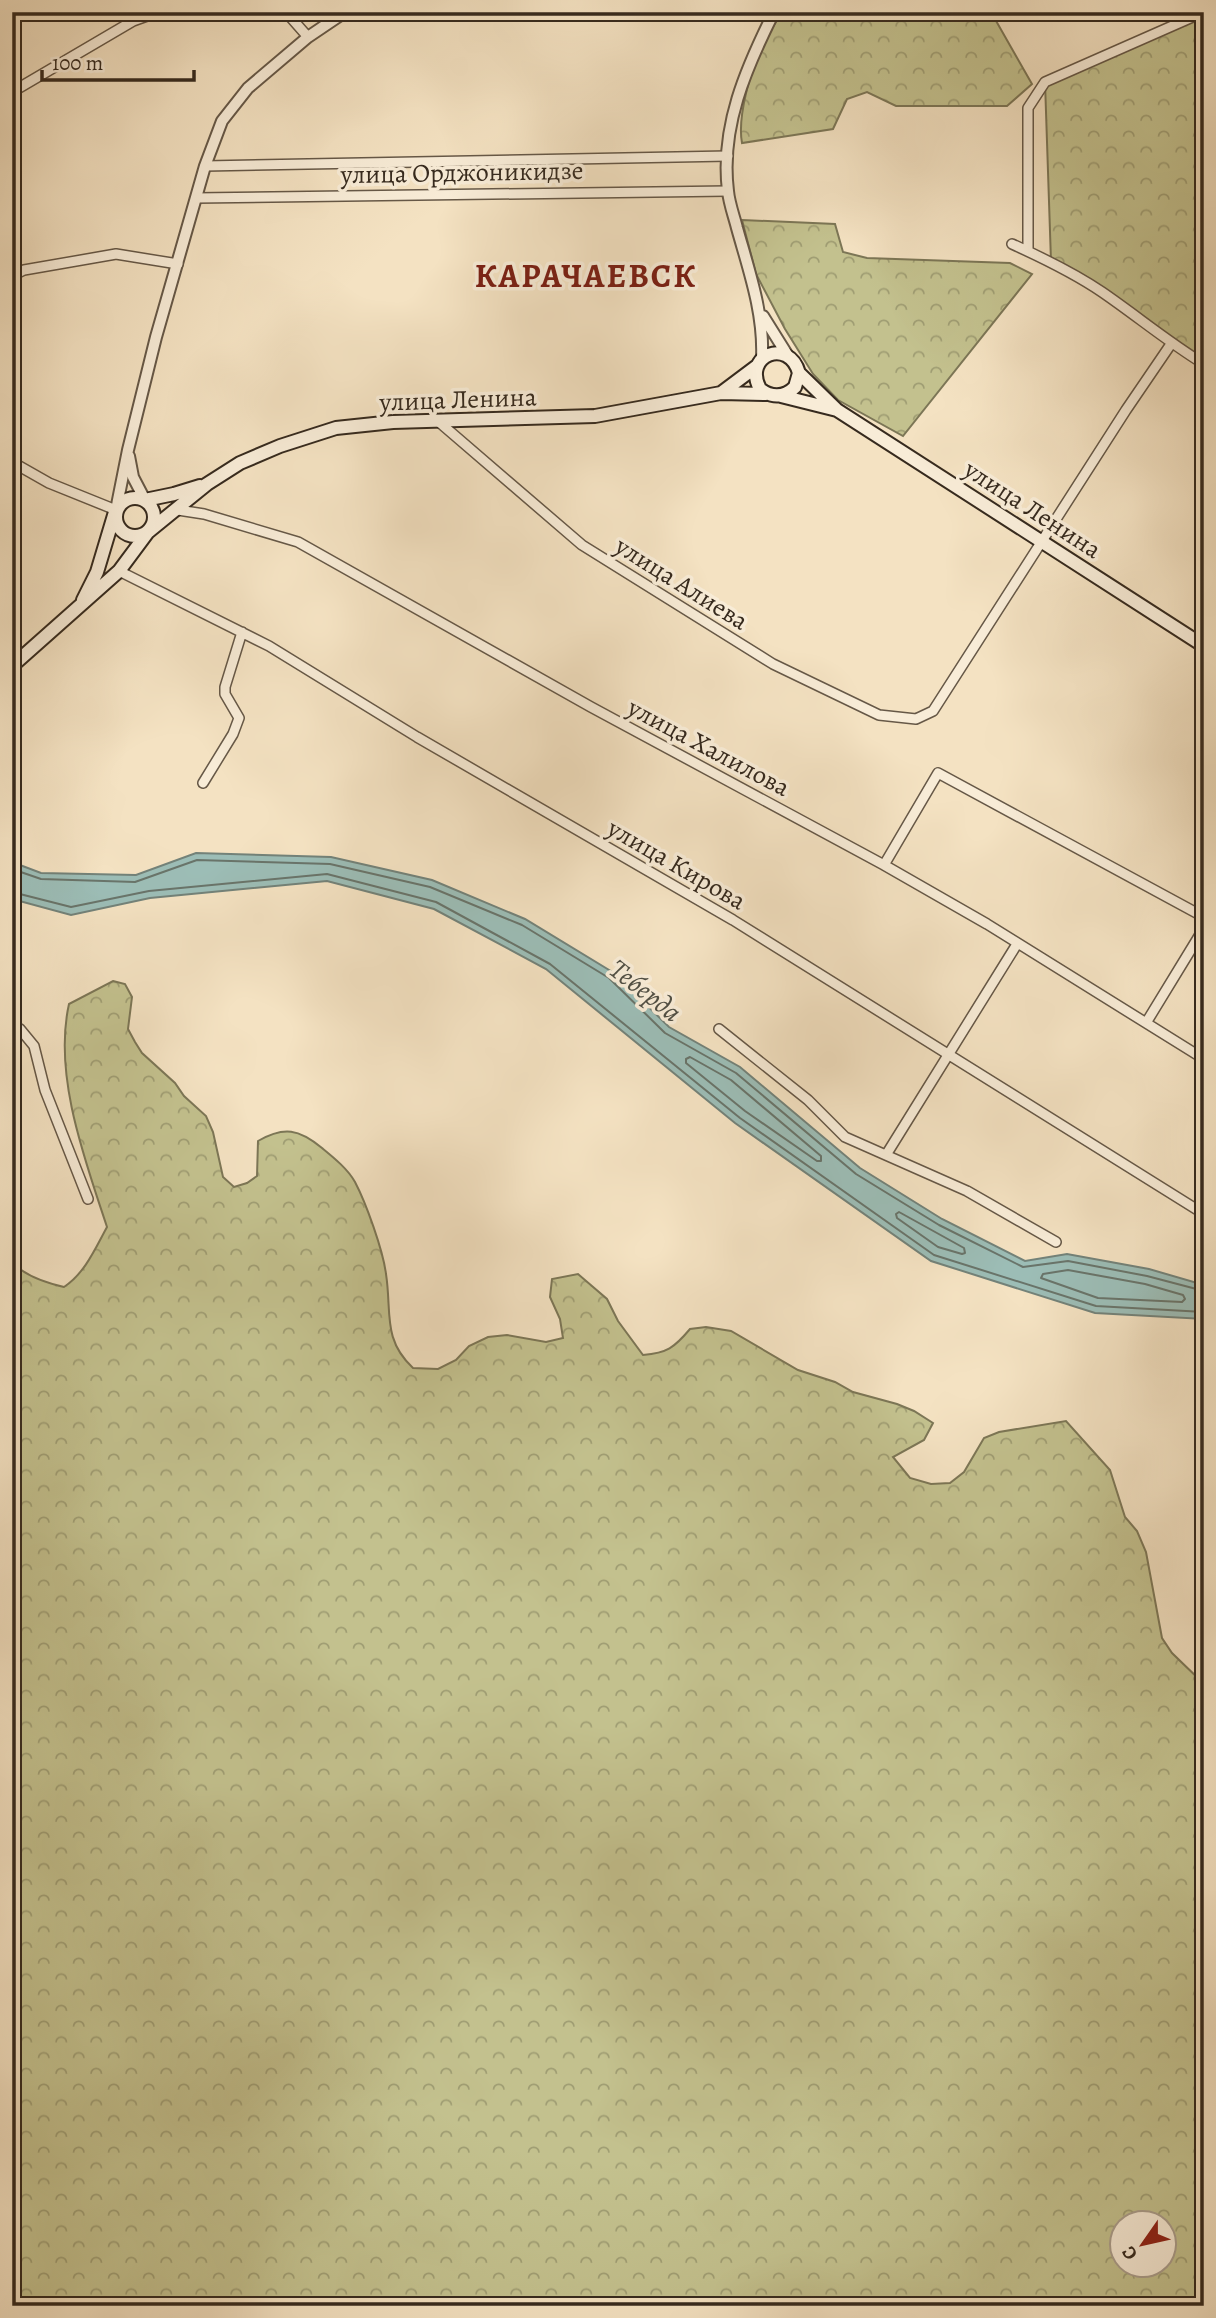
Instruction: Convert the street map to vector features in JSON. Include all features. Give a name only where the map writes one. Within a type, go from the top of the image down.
[{"type":"main road","points":[[776,353],[788,356],[797,366],[799,373],[795,387],[781,396],[766,394],[756,381],[760,362],[776,353]]},
{"type":"main road","name":"улица Ленина","points":[[721,393],[760,362]]},
{"type":"main road","name":"улица Ленина","points":[[799,373],[837,410],[1204,646]]},
{"type":"main road","name":"улица Ленина","points":[[12,666],[119,571],[148,532],[207,484],[240,463],[280,446],[335,428],[393,422],[595,416],[721,393],[766,394]]},
{"type":"main road","name":"улица Ленина","points":[[781,396],[837,410]]},
{"type":"main road","name":"улица Ленина","points":[[145,499],[207,484]]},
{"type":"main road","points":[[135,497],[145,499],[152,506],[154,525],[140,536],[122,532],[116,522],[116,510],[126,500],[135,497]]},
{"type":"main road","name":"улица Ленина","points":[[80,607],[97,572],[116,510]]},
{"type":"street","points":[[12,92],[133,21],[158,12]]},
{"type":"street","points":[[286,12],[308,37]]},
{"type":"street","points":[[12,462],[50,483],[116,510],[156,337],[205,166],[221,125],[248,88],[308,37],[345,12]]},
{"type":"street","points":[[760,362],[763,335],[760,311],[728,191],[728,156],[733,109],[750,60],[774,12]]},
{"type":"street","points":[[1028,251],[1028,108],[1045,82],[1204,12]]},
{"type":"street","name":"улица Орджоникидзе","points":[[205,166],[728,156]]},
{"type":"street","name":"улица Орджоникидзе","points":[[196,198],[728,191]]},
{"type":"street","points":[[1012,244],[1051,261],[1102,292],[1171,344],[1204,364]]},
{"type":"street","points":[[12,276],[24,270],[116,254],[178,264]]},
{"type":"street","points":[[760,311],[788,356]]},
{"type":"street","points":[[1042,542],[1171,344]]},
{"type":"street","name":"улица Алиева","points":[[439,422],[582,545],[773,664],[879,715],[916,719],[933,712],[1042,542]]},
{"type":"street","points":[[128,450],[133,477],[145,499]]},
{"type":"street","name":"улица Халилова","points":[[178,510],[204,514],[298,542],[591,707],[988,924],[1204,1059]]},
{"type":"street","name":"улица Кирова","points":[[119,571],[269,646],[552,817],[733,920],[1204,1214]]},
{"type":"street","points":[[203,783],[233,734],[239,718],[225,694],[225,687],[242,632]]},
{"type":"street","points":[[884,865],[938,773],[1204,917]]},
{"type":"street","points":[[1146,1023],[1204,928]]},
{"type":"street","points":[[886,1155],[1017,944]]},
{"type":"street","points":[[12,1024],[34,1046],[45,1090],[88,1199]]},
{"type":"street","points":[[719,1029],[808,1100],[845,1137],[967,1191],[1056,1242]]},
{"type":"green space","points":[[782,12],[991,12],[1032,84],[1007,106],[896,106],[867,92],[847,99],[833,129],[742,143],[741,120],[750,80],[762,45]]},
{"type":"green space","points":[[1204,13],[1204,364],[1051,261],[1045,82]]},
{"type":"green space","points":[[742,220],[835,224],[843,252],[867,258],[1010,263],[1032,274],[903,436],[838,400],[813,374],[756,274]]},
{"type":"green space","points":[[113,981],[125,984],[132,997],[128,1029],[142,1053],[206,1116],[213,1132],[223,1177],[234,1187],[257,1176],[258,1141],[276,1133],[291,1132],[306,1137],[344,1168],[352,1177],[374,1227],[386,1274],[392,1336],[403,1357],[413,1368],[438,1369],[456,1360],[469,1346],[488,1337],[507,1335],[546,1342],[563,1338],[560,1319],[550,1297],[552,1279],[578,1274],[607,1299],[618,1321],[643,1355],[670,1348],[690,1329],[706,1327],[731,1331],[798,1370],[835,1382],[853,1392],[914,1411],[933,1423],[924,1440],[893,1457],[910,1478],[931,1484],[950,1483],[964,1472],[984,1438],[999,1432],[1066,1421],[1110,1470],[1125,1517],[1137,1531],[1146,1552],[1162,1638],[1172,1653],[1204,1684],[1204,2306],[12,2306],[12,1261],[29,1275],[64,1287],[84,1268],[107,1227],[74,1117],[68,1088],[65,1031],[69,1004]]},
{"type":"water","points":[[196,853],[331,857],[432,880],[525,919],[614,973],[669,1027],[740,1067],[860,1168],[942,1219],[1025,1261],[1067,1254],[1149,1269],[1204,1285],[1204,1319],[1095,1313],[931,1261],[735,1123],[546,969],[434,909],[327,881],[150,898],[71,915],[12,899],[12,862],[41,873],[136,875]]},
{"type":"district","name":"КАРАЧАЕВСК","points":[[586,275]]},
{"type":"water label","name":"Теберда","points":[[646,990]]}]
